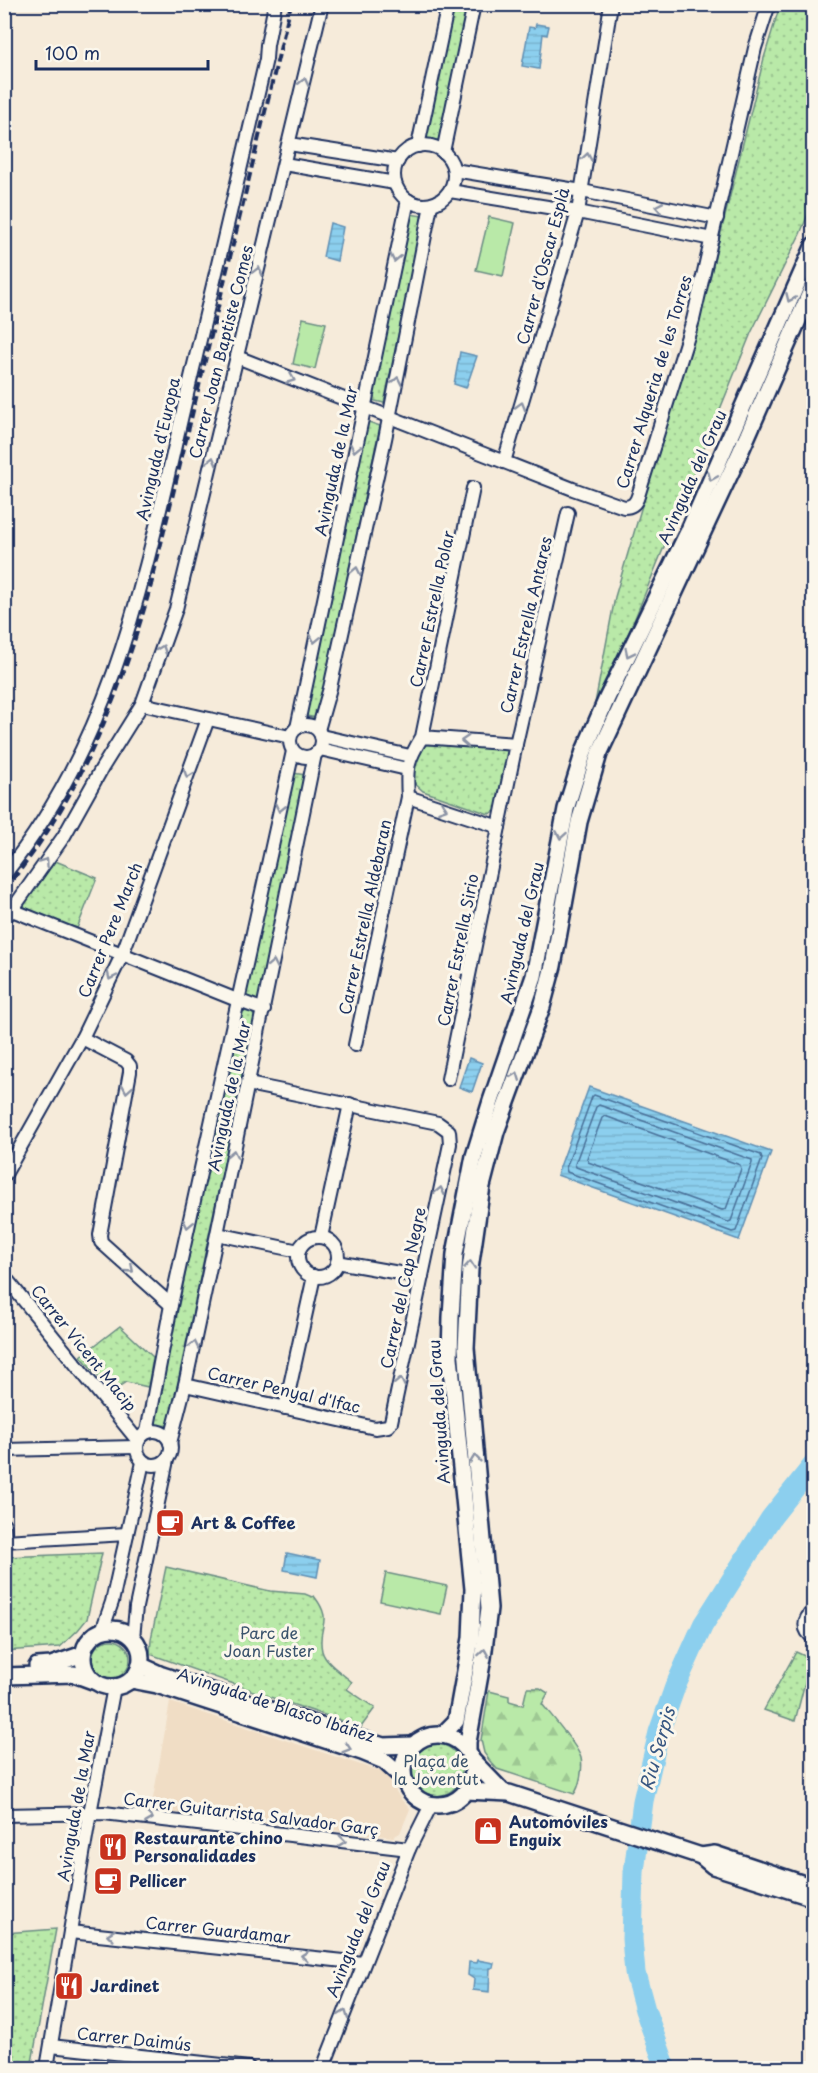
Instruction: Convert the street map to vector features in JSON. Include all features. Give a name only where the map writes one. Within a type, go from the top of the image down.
[{"type":"main road","name":"Avinguda del Grau","points":[[442,1735],[456,1721],[471,1638],[473,1604],[450,1357],[455,1254],[474,1156],[490,1101],[531,990],[567,809],[584,751],[617,677],[688,532],[813,245]]},
{"type":"main road","name":"Avinguda del Grau","points":[[470,1755],[468,1742],[489,1608],[466,1348],[470,1269],[482,1186],[504,1108],[542,1007],[556,950],[579,822],[599,754],[734,466],[813,284]]},
{"type":"main road","points":[[4,1676],[74,1674],[99,1685],[114,1687],[132,1680],[140,1665],[141,1655],[133,1638],[118,1630],[102,1631],[89,1640],[83,1654],[84,1669],[93,1681]]},
{"type":"main road","points":[[4,1667],[51,1665],[83,1654]]},
{"type":"main road","name":"Avinguda de Blasco Ibáñez","points":[[140,1665],[162,1675],[383,1746],[413,1745]]},
{"type":"main road","name":"Avinguda de Blasco Ibáñez","points":[[132,1680],[157,1685],[362,1752],[384,1761],[403,1778]]},
{"type":"main road","points":[[470,1755],[473,1770],[471,1781],[466,1791],[451,1803],[431,1805],[416,1798],[405,1785],[402,1766],[406,1754],[413,1745],[426,1737],[442,1735],[460,1742],[503,1792]]},
{"type":"main road","points":[[466,1791],[503,1792],[701,1856],[713,1866],[813,1898]]},
{"type":"main road","points":[[701,1856],[715,1854],[813,1887]]},
{"type":"street","name":"Avinguda d'Europa","points":[[4,875],[32,839],[73,769],[109,688],[138,601],[266,59],[275,4]]},
{"type":"street","name":"Carrer Joan Baptiste Comes","points":[[8,914],[64,836],[102,768],[142,704],[176,609],[322,4]]},
{"type":"street","points":[[418,146],[448,4]]},
{"type":"street","points":[[443,152],[474,4]]},
{"type":"street","name":"Carrer d'Oscar Esplà","points":[[504,462],[578,212],[611,4]]},
{"type":"street","points":[[450,191],[578,212],[712,239],[755,48],[770,4]]},
{"type":"street","points":[[289,144],[398,161]]},
{"type":"street","points":[[418,146],[433,147],[443,152],[454,170],[454,181],[445,197],[431,205],[418,205],[402,196],[394,176],[398,161],[403,154],[418,146]]},
{"type":"street","points":[[284,164],[395,183]]},
{"type":"street","points":[[454,170],[582,191],[717,218]]},
{"type":"street","name":"Avinguda de la Mar","points":[[293,732],[408,200]]},
{"type":"street","name":"Avinguda de la Mar","points":[[170,1443],[217,1234],[330,688],[389,418],[431,205]]},
{"type":"street","name":"Carrer Alqueria de les Torres","points":[[504,462],[624,507],[630,507],[636,502],[693,320],[712,239]]},
{"type":"street","points":[[237,357],[504,462]]},
{"type":"street","name":"Carrer Estrella Polar","points":[[409,763],[422,737],[473,488]]},
{"type":"street","name":"Carrer Estrella Antares","points":[[516,744],[568,513]]},
{"type":"street","points":[[142,704],[208,719],[293,732],[304,725],[319,742],[409,763],[408,797],[499,827],[516,744],[422,737]]},
{"type":"street","name":"Carrer Pere March","points":[[4,1176],[82,1038],[122,955],[208,719]]},
{"type":"street","points":[[293,732],[290,744],[293,751],[304,757],[319,742]]},
{"type":"street","name":"Avinguda de la Mar","points":[[147,1432],[171,1305],[293,751]]},
{"type":"street","name":"Carrer Estrella Aldebaran","points":[[355,1045],[408,797]]},
{"type":"street","name":"Carrer Estrella Sirio","points":[[448,1079],[499,827]]},
{"type":"street","points":[[8,914],[264,1010]]},
{"type":"street","points":[[82,1038],[126,1061],[130,1066],[100,1235],[101,1242],[171,1305]]},
{"type":"street","points":[[248,1084],[350,1104],[321,1237]]},
{"type":"street","name":"Carrer del Cap Negre","points":[[350,1104],[443,1125],[449,1131],[450,1144],[391,1422],[388,1426],[375,1428]]},
{"type":"street","points":[[217,1234],[299,1251]]},
{"type":"street","points":[[321,1237],[333,1243],[338,1255],[337,1262],[328,1274],[314,1276],[303,1270],[299,1264],[299,1251],[307,1240],[321,1237]]},
{"type":"street","points":[[337,1262],[422,1277]]},
{"type":"street","points":[[285,1408],[314,1276]]},
{"type":"street","name":"Carrer Vicent Macip","points":[[5,1280],[137,1444]]},
{"type":"street","name":"Carrer Penyal d'Ifac","points":[[185,1384],[375,1428]]},
{"type":"street","points":[[147,1432],[163,1433],[170,1443],[170,1455],[158,1465],[143,1462],[138,1455],[137,1444],[147,1432]]},
{"type":"street","points":[[4,1450],[137,1444]]},
{"type":"street","points":[[133,1638],[136,1607],[166,1460]]},
{"type":"street","points":[[102,1631],[112,1602],[143,1462]]},
{"type":"street","points":[[4,1524],[5,1541],[127,1534]]},
{"type":"street","points":[[813,1611],[805,1622],[807,1632],[813,1638]]},
{"type":"street","name":"Avinguda de la Mar","points":[[47,2068],[90,1813],[114,1687]]},
{"type":"street","name":"Avinguda del Grau","points":[[323,2068],[409,1849],[431,1805]]},
{"type":"street","name":"Carrer Guitarrista Salvador Garç","points":[[4,1815],[90,1813],[409,1849]]},
{"type":"street","name":"Carrer Guardamar","points":[[70,1932],[363,1963]]},
{"type":"street","name":"Carrer Daimús","points":[[51,2046],[249,2068]]},
{"type":"shaded area","points":[[170,1702],[379,1771],[386,1775],[400,1798],[410,1809],[400,1833],[393,1837],[151,1810]]},
{"type":"green space","points":[[454,5],[468,5],[439,145],[425,144]]},
{"type":"green space","points":[[780,5],[813,5],[813,202],[800,234],[751,333],[631,628],[593,714],[615,597],[713,265],[764,58]]},
{"type":"green space","points":[[410,214],[423,216],[384,403],[371,400]]},
{"type":"green space","points":[[489,217],[515,223],[503,276],[476,270]]},
{"type":"green space","points":[[303,318],[326,323],[315,369],[293,364]]},
{"type":"green space","points":[[366,421],[380,426],[317,718],[306,716],[305,713]]},
{"type":"green space","points":[[449,744],[507,749],[511,753],[500,809],[489,814],[423,791],[412,781],[413,761],[421,745]]},
{"type":"green space","points":[[292,773],[306,775],[262,999],[257,1004],[243,997]]},
{"type":"green space","points":[[53,860],[97,878],[76,931],[22,906]]},
{"type":"green space","points":[[244,1011],[252,1013],[255,1017],[169,1424],[163,1427],[154,1425],[239,1014]]},
{"type":"green space","points":[[120,1326],[153,1357],[148,1387],[126,1382],[111,1392],[81,1356]]},
{"type":"green space","points":[[102,1553],[87,1619],[78,1630],[60,1647],[5,1651],[5,1557]]},
{"type":"green space","name":"Parc de Joan Fuster","points":[[166,1567],[270,1591],[314,1596],[323,1612],[321,1642],[324,1655],[330,1664],[352,1682],[347,1689],[375,1708],[361,1727],[150,1654]]},
{"type":"green space","points":[[386,1573],[447,1586],[441,1614],[380,1601]]},
{"type":"green space","points":[[111,1640],[124,1646],[130,1659],[124,1672],[111,1678],[98,1672],[92,1659],[98,1646]]},
{"type":"green space","points":[[796,1652],[811,1659],[795,1721],[764,1710]]},
{"type":"green space","points":[[527,1688],[540,1688],[548,1693],[542,1704],[579,1753],[582,1762],[581,1772],[574,1794],[497,1769],[484,1753],[481,1740],[489,1691],[509,1696],[509,1701],[523,1705]]},
{"type":"green space","name":"Plaça de la Joventut","points":[[436,1744],[450,1748],[458,1756],[462,1770],[458,1784],[450,1792],[436,1796],[422,1792],[414,1784],[410,1770],[414,1756],[422,1748]]},
{"type":"green space","points":[[56,1929],[31,2068],[5,2068],[5,1933]]},
{"type":"water","points":[[536,24],[549,26],[547,35],[543,34],[539,69],[522,66],[529,27],[535,28]]},
{"type":"water","points":[[330,223],[343,227],[337,261],[323,257]]},
{"type":"water","points":[[460,352],[477,356],[466,388],[454,384]]},
{"type":"water","points":[[469,1058],[482,1063],[472,1092],[459,1087]]},
{"type":"water","points":[[589,1087],[771,1152],[739,1240],[557,1175]]},
{"type":"water","points":[[287,1553],[320,1560],[317,1577],[284,1570]]},
{"type":"water","points":[[478,1960],[494,1963],[493,1968],[490,1968],[489,1992],[473,1990],[474,1979],[468,1975],[469,1962],[477,1963]]},
{"type":"waterway","name":"Riu Serpis","points":[[666,2068],[645,2010],[635,1973],[632,1939],[634,1872],[643,1801],[659,1732],[675,1687],[703,1625],[771,1518],[814,1464]]},
{"type":"railway","points":[[4,890],[31,856],[75,783],[111,706],[139,626],[151,585],[291,4]]},
{"type":"place","name":"Art & Coffee","points":[[170,1523]]},
{"type":"place","name":"Automóviles Enguix","points":[[488,1831]]},
{"type":"place","name":"Restaurante chino Personalidades","points":[[113,1847]]},
{"type":"place","name":"Pellicer","points":[[108,1881]]},
{"type":"place","name":"Jardinet","points":[[69,1986]]}]
